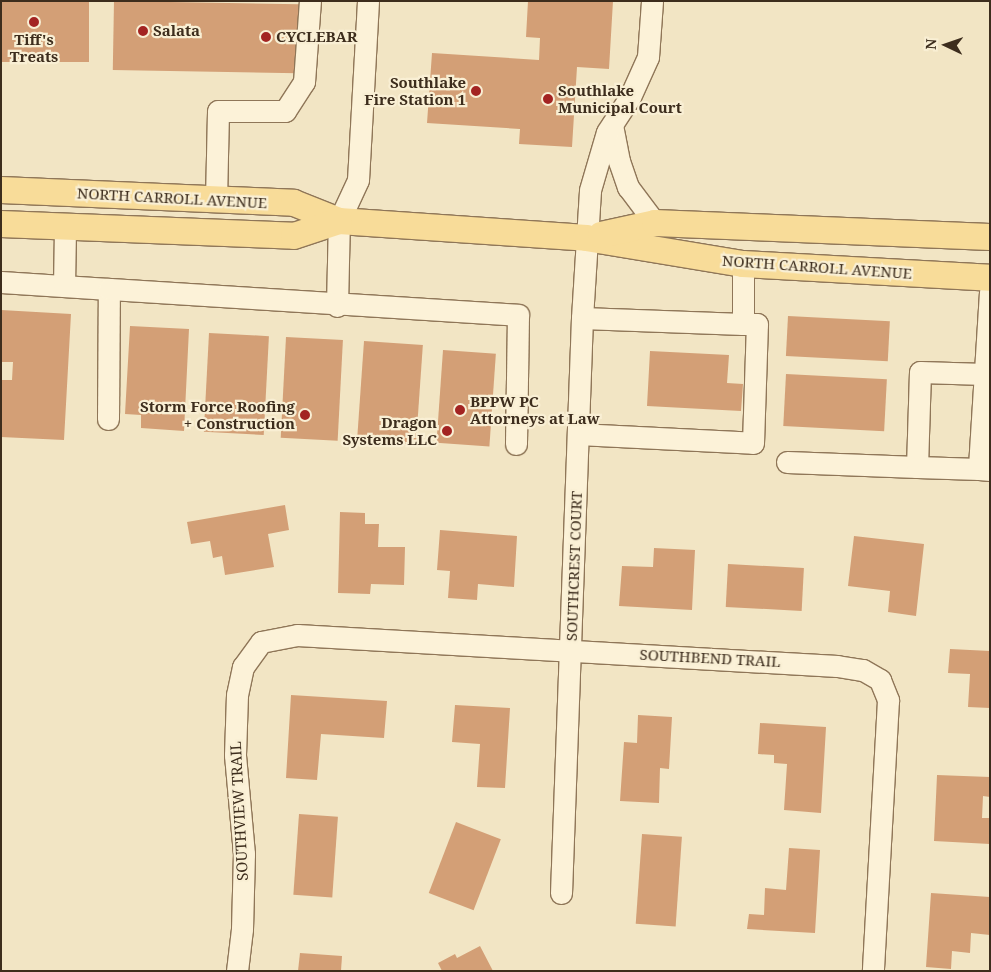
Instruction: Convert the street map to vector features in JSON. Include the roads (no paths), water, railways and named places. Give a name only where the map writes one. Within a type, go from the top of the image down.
[{"type":"main road","name":"NORTH CARROLL AVENUE","points":[[1,190],[294,203],[338,221],[586,238],[743,264],[990,278]]},
{"type":"main road","name":"NORTH CARROLL AVENUE","points":[[1,224],[294,236],[338,221]]},
{"type":"main road","name":"NORTH CARROLL AVENUE","points":[[586,238],[655,223],[990,238]]},
{"type":"street","points":[[216,200],[218,111],[285,112],[304,82],[310,1]]},
{"type":"street","points":[[337,306],[338,221],[358,180],[368,1]]},
{"type":"street","name":"SOUTHCREST COURT","points":[[561,893],[582,318],[590,190],[612,125],[630,97],[648,56],[652,1]]},
{"type":"street","points":[[612,125],[619,161],[628,186],[655,223]]},
{"type":"street","points":[[64,286],[65,227]]},
{"type":"street","points":[[743,264],[743,324]]},
{"type":"street","points":[[1,282],[337,306],[518,315],[516,444]]},
{"type":"street","points":[[108,419],[109,289]]},
{"type":"street","points":[[787,462],[985,469],[985,374],[990,292]]},
{"type":"street","points":[[578,434],[753,443],[758,324],[582,318]]},
{"type":"street","points":[[917,468],[920,372],[985,374]]},
{"type":"street","name":"SOUTHBEND TRAIL","points":[[250,653],[261,642],[297,636],[571,650],[837,666],[863,670],[880,680],[888,700],[873,971]]},
{"type":"street","name":"SOUTHVIEW TRAIL","points":[[237,971],[242,929],[244,854],[235,755],[236,703],[243,667],[250,653]]},
{"type":"place","name":"Tiff's Treats","points":[[34,22]]},
{"type":"place","name":"Salata","points":[[143,31]]},
{"type":"place","name":"CYCLEBAR","points":[[266,37]]},
{"type":"place","name":"Southlake Fire Station 1","points":[[476,91]]},
{"type":"place","name":"Southlake Municipal Court","points":[[548,99]]},
{"type":"place","name":"BPPW PC Attorneys at Law","points":[[460,410]]},
{"type":"place","name":"Storm Force Roofing + Construction","points":[[305,415]]},
{"type":"place","name":"Dragon Systems LLC","points":[[447,431]]}]
